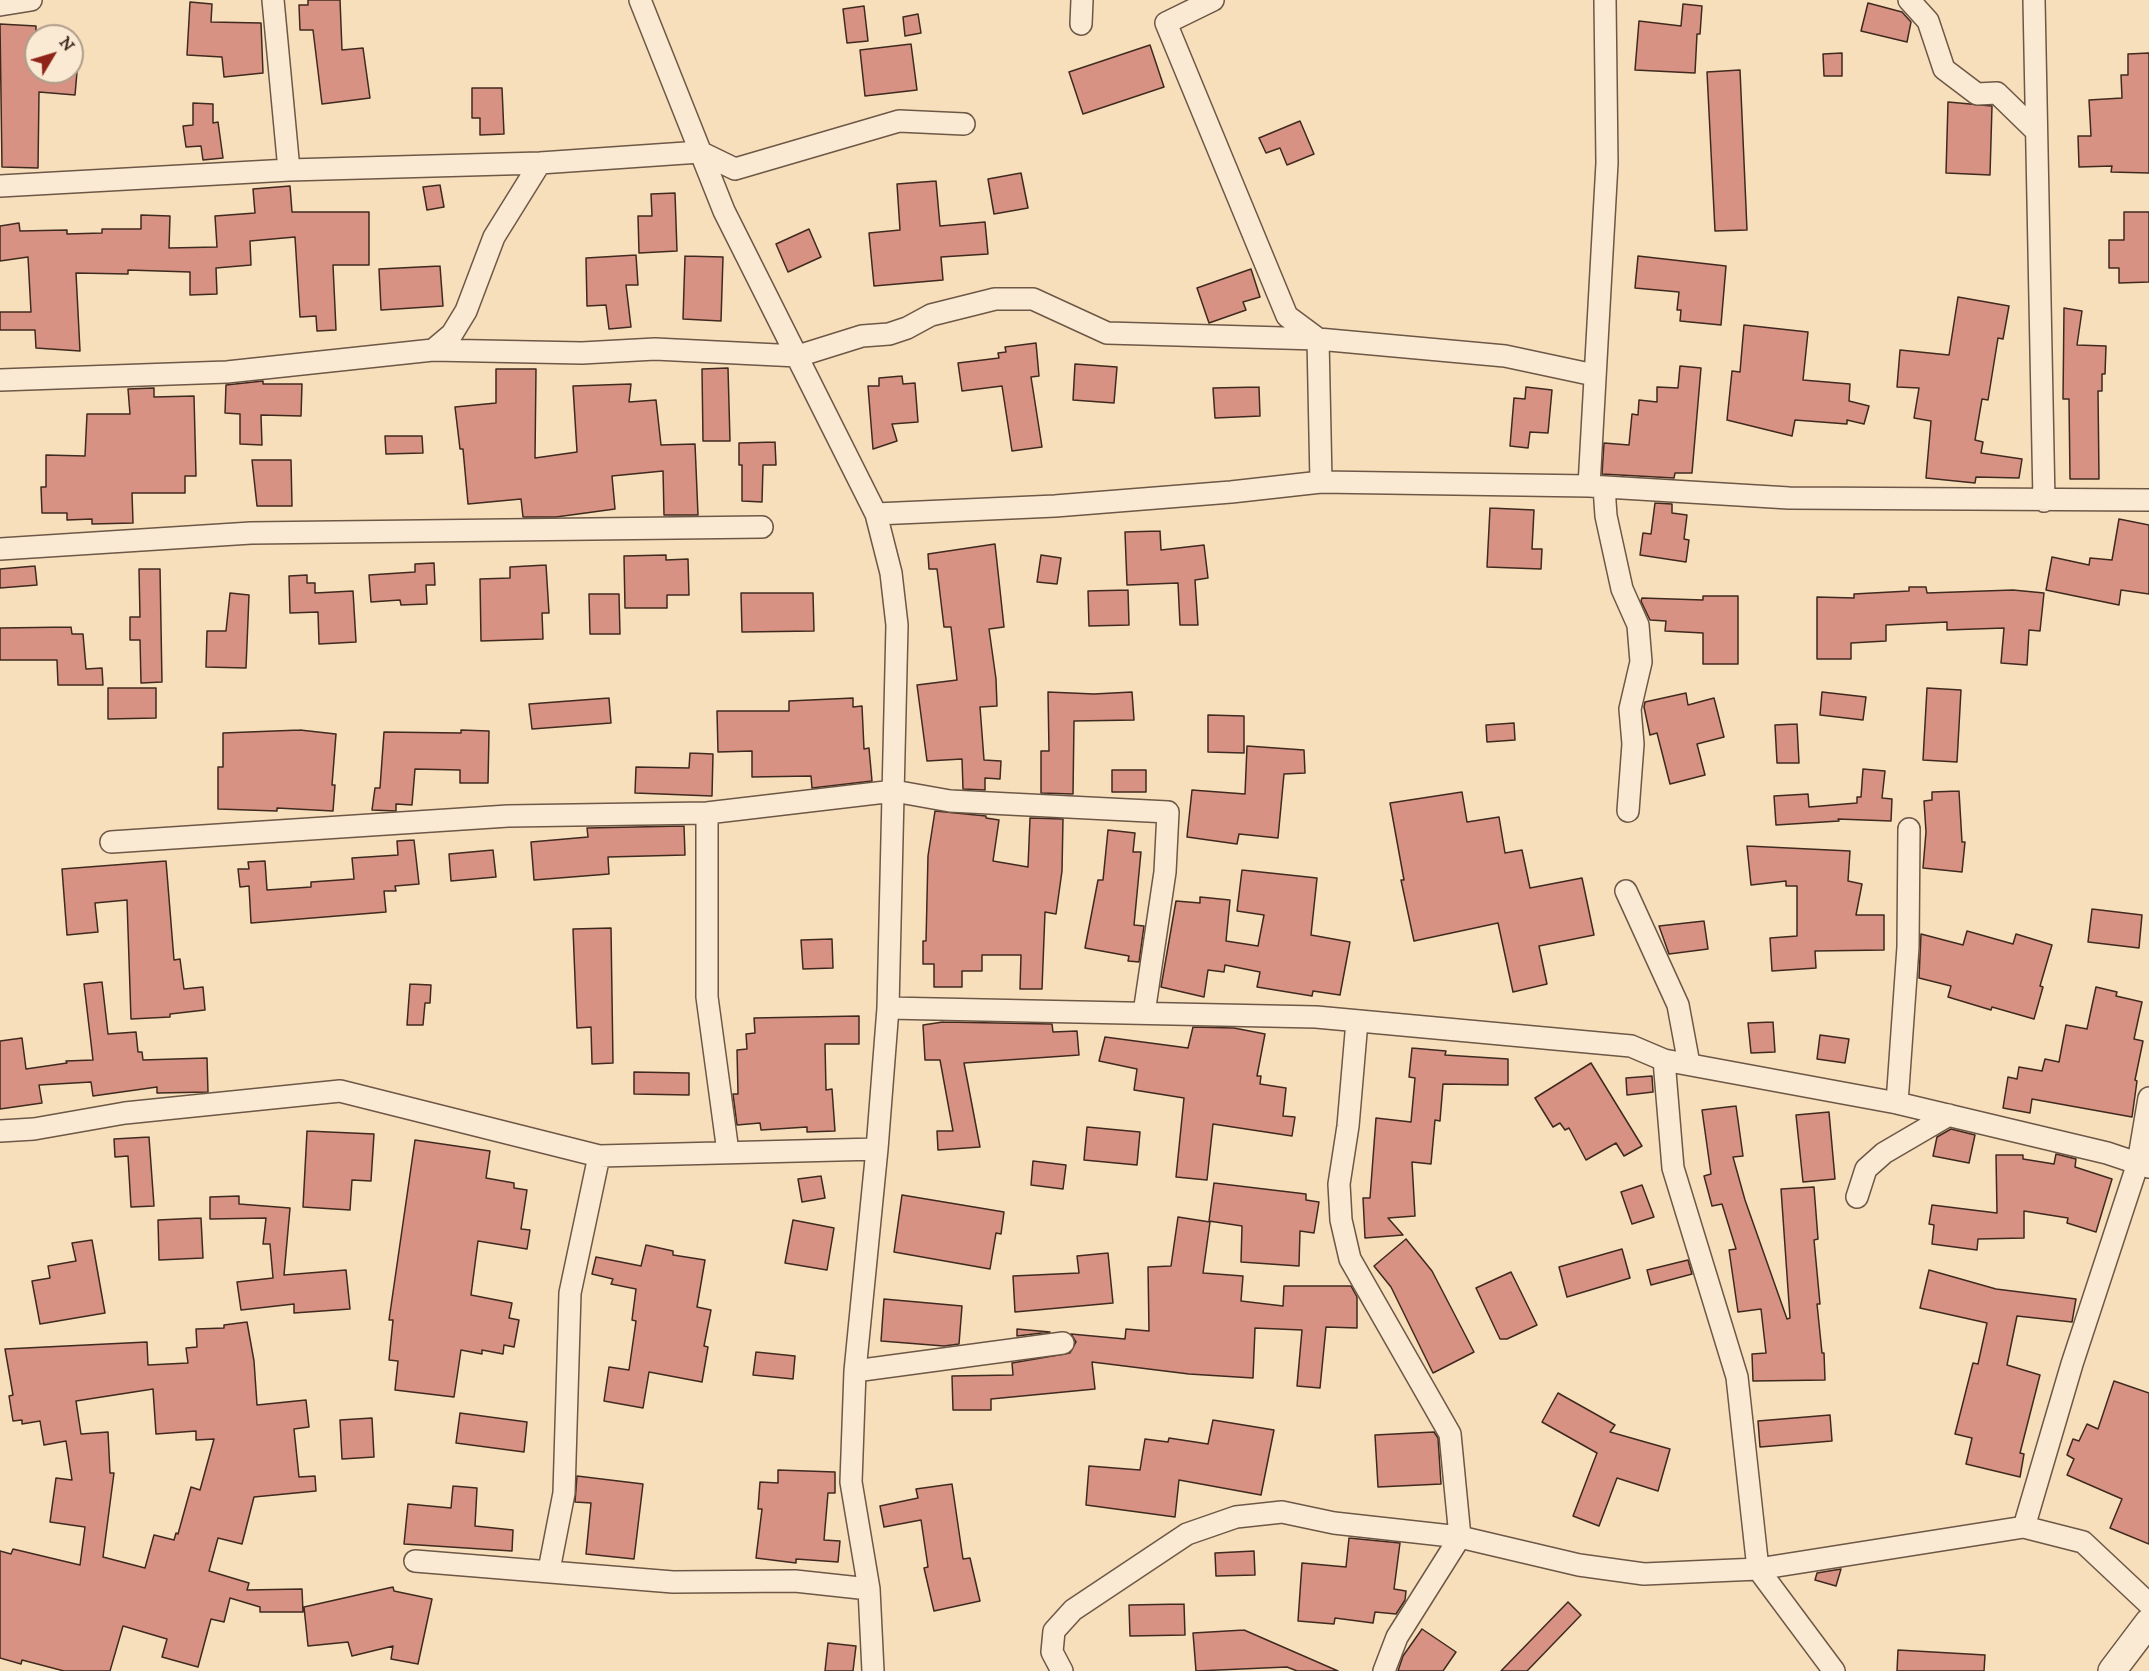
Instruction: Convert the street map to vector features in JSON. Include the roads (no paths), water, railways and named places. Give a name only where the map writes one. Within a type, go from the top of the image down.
[{"type":"street","points":[[0,5],[30,0]]},
{"type":"street","points":[[273,0],[290,170]]},
{"type":"street","points":[[640,0],[724,211],[876,514],[891,573],[897,625],[888,1008],[877,1149],[855,1371],[851,1482],[869,1589],[873,1671]]},
{"type":"street","points":[[1081,24],[1082,0]]},
{"type":"street","points":[[1213,0],[1166,24],[1287,316],[1318,339]]},
{"type":"street","points":[[1605,0],[1607,163],[1594,375],[1597,487],[1622,589],[1638,625],[1641,662],[1630,709],[1633,744],[1628,811]]},
{"type":"street","points":[[1909,0],[1928,21],[1944,69],[1977,94],[1997,93],[2036,131]]},
{"type":"street","points":[[2034,0],[2044,501]]},
{"type":"street","points":[[0,186],[290,170],[540,163],[700,152],[735,169],[899,121],[964,124]]},
{"type":"street","points":[[433,350],[452,334],[466,311],[494,237],[540,163]]},
{"type":"street","points":[[0,380],[226,372],[433,350],[582,353],[655,349],[798,356],[862,336],[889,334],[907,328],[931,315],[995,299],[1033,299],[1107,333],[1318,339],[1505,356],[1594,375]]},
{"type":"street","points":[[1318,339],[1321,482]]},
{"type":"street","points":[[876,514],[1055,506],[1231,492],[1321,482],[1597,487],[1789,498],[2149,500]]},
{"type":"street","points":[[0,549],[251,533],[762,527]]},
{"type":"street","points":[[111,842],[508,816],[707,813],[894,791],[961,801],[1168,812],[1165,872],[1144,1013]]},
{"type":"street","points":[[707,813],[707,997],[728,1152]]},
{"type":"street","points":[[1897,1102],[1908,948],[1909,829]]},
{"type":"street","points":[[1626,891],[1678,1005],[1689,1064]]},
{"type":"street","points":[[888,1008],[1316,1017],[1631,1046],[1664,1060],[1897,1102],[2144,1165]]},
{"type":"street","points":[[1357,1021],[1348,1126],[1339,1184],[1341,1220],[1350,1259],[1450,1434],[1460,1537],[1397,1637],[1384,1671]]},
{"type":"street","points":[[1664,1060],[1673,1168],[1737,1377],[1758,1569],[1834,1671]]},
{"type":"street","points":[[0,1131],[34,1129],[124,1113],[340,1091],[599,1156],[877,1149]]},
{"type":"street","points":[[2024,1527],[2072,1364],[2144,1165],[2149,1098]]},
{"type":"street","points":[[1857,1197],[1866,1169],[1884,1153],[1949,1115]]},
{"type":"street","points":[[549,1570],[564,1493],[570,1293],[599,1156]]},
{"type":"street","points":[[855,1371],[1063,1343]]},
{"type":"street","points":[[1062,1671],[1052,1652],[1054,1631],[1073,1610],[1187,1534],[1236,1517],[1282,1512],[1334,1523],[1460,1537],[1579,1565],[1644,1574],[1758,1569],[2024,1527],[2083,1542],[2149,1604]]},
{"type":"street","points":[[416,1561],[549,1570],[673,1582],[795,1581],[869,1589]]},
{"type":"street","points":[[2112,1671],[2149,1622]]}]
